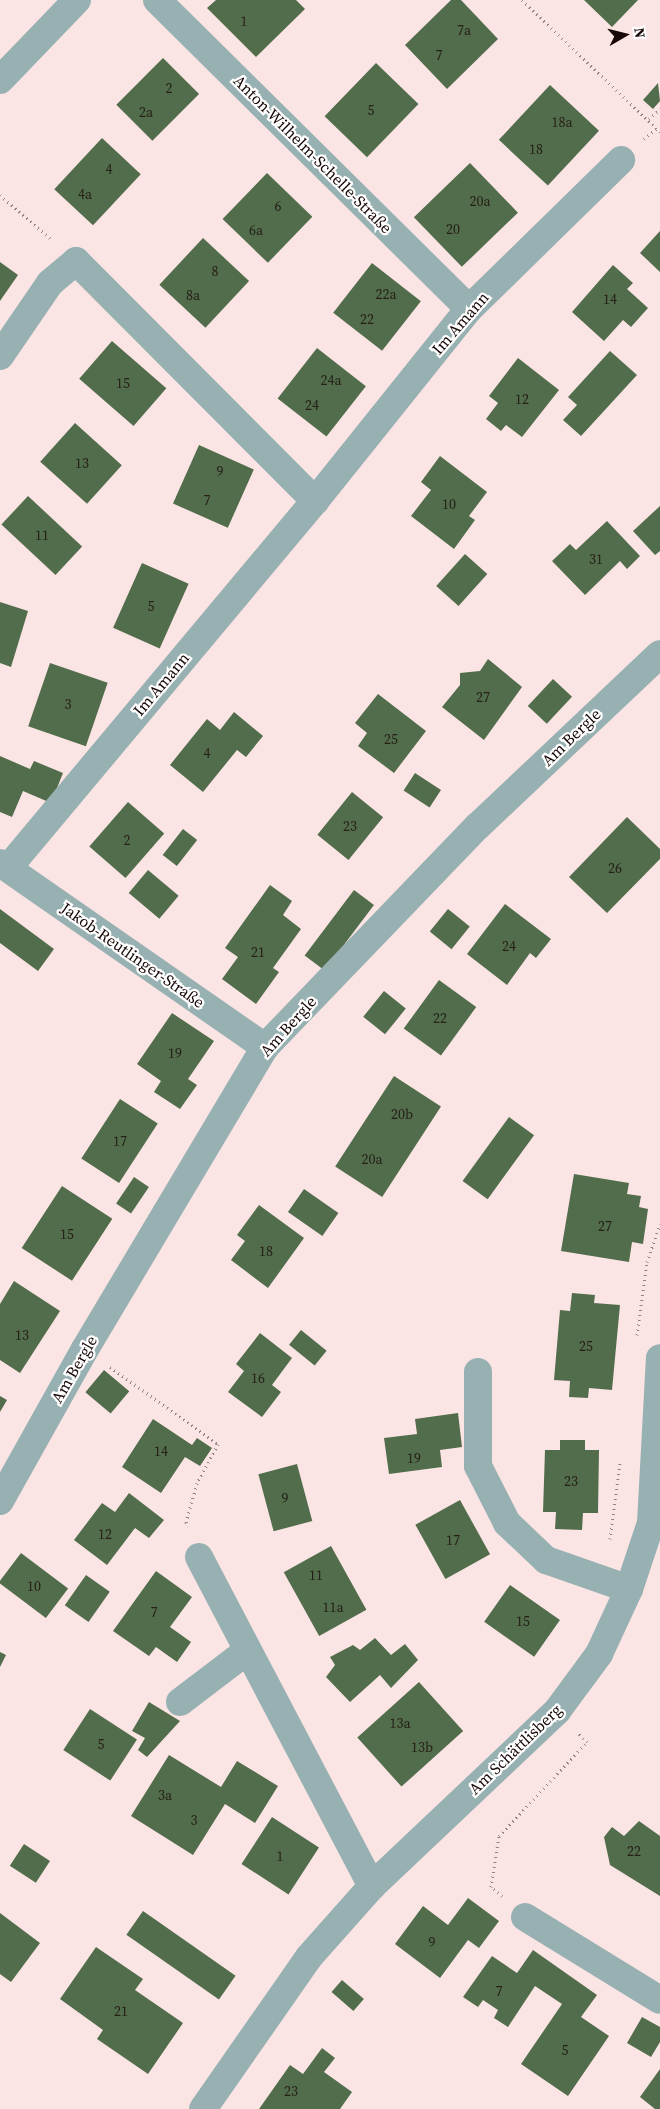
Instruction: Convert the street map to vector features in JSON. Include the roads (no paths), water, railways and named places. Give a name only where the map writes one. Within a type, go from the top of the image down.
[{"type":"street","points":[[0,80],[77,0]]},
{"type":"street","name":"Anton-Wilhelm-Schelle-Straße","points":[[156,0],[469,309]]},
{"type":"street","name":"Im Amann","points":[[4,866],[315,501],[469,309],[620,160]]},
{"type":"street","points":[[0,356],[50,283],[76,261],[315,501]]},
{"type":"street","name":"Am Bergle","points":[[0,1501],[85,1349],[265,1047],[478,826],[660,654]]},
{"type":"street","name":"Jakob-Reutlinger-Straße","points":[[4,866],[265,1047]]},
{"type":"street","name":"Am Schättlisberg","points":[[203,2109],[310,1957],[372,1886],[557,1711],[599,1654],[629,1589],[651,1523],[660,1358]]},
{"type":"street","points":[[478,1372],[478,1466],[508,1524],[546,1560],[629,1589]]},
{"type":"street","points":[[199,1557],[372,1886]]},
{"type":"street","points":[[180,1702],[247,1651]]},
{"type":"street","points":[[525,1917],[660,2000]]}]
